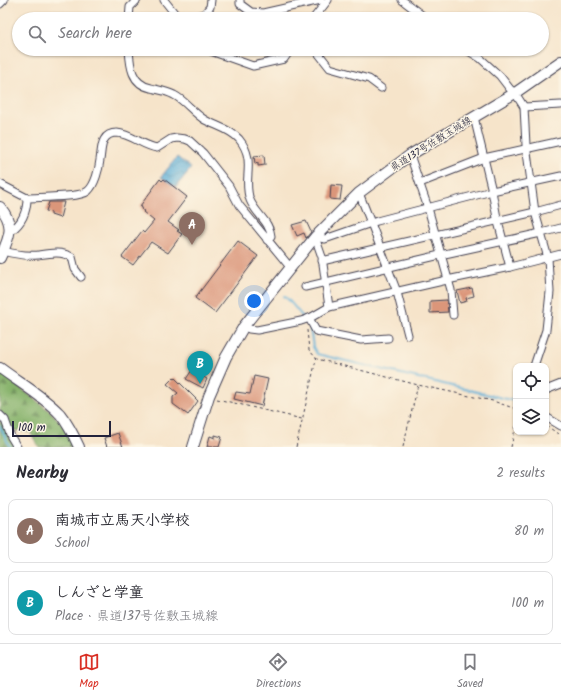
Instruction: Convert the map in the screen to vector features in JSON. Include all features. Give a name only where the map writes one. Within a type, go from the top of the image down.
[{"type":"main road","name":"県道137号佐敷玉城線","points":[[194,447],[209,396],[226,357],[244,326],[314,237],[359,193],[410,155],[515,93],[561,61]]},
{"type":"main road","points":[[0,207],[7,218],[10,231],[2,255]]},
{"type":"main road","points":[[0,368],[36,394],[60,415],[79,447]]},
{"type":"street","points":[[0,4],[4,0]]},
{"type":"street","points":[[130,12],[130,7],[137,0]]},
{"type":"street","points":[[164,0],[173,12]]},
{"type":"street","points":[[206,12],[210,7],[211,0]]},
{"type":"street","points":[[240,0],[240,4],[251,12]]},
{"type":"street","points":[[267,12],[320,0]]},
{"type":"street","points":[[319,12],[328,0]]},
{"type":"street","points":[[402,0],[418,12]]},
{"type":"street","points":[[130,56],[131,69],[135,77],[142,84],[148,88],[173,94],[204,119],[232,132],[238,138],[246,149],[248,158],[248,194],[255,210],[269,227],[271,236],[267,240]]},
{"type":"street","points":[[225,56],[253,66],[284,58],[286,56]]},
{"type":"street","points":[[321,56],[330,68],[369,79],[381,88]]},
{"type":"street","points":[[477,56],[500,76],[515,93],[524,108],[526,149],[535,212],[548,258],[550,292],[546,330],[535,363]]},
{"type":"street","points":[[524,108],[561,104]]},
{"type":"street","points":[[474,117],[510,267]]},
{"type":"street","points":[[0,184],[27,198],[82,194],[88,191],[97,173],[102,143],[106,137],[115,133],[123,134],[148,147],[157,148],[177,138],[185,139],[190,141],[203,153],[229,186],[239,205],[290,267]]},
{"type":"street","points":[[420,183],[484,158],[561,141]]},
{"type":"street","points":[[410,155],[428,208],[451,290],[453,315]]},
{"type":"street","points":[[329,307],[322,260],[314,237],[325,239],[371,222],[492,191],[561,176]]},
{"type":"street","points":[[359,193],[397,292],[408,335]]},
{"type":"street","points":[[10,231],[18,226],[21,221],[27,206],[27,198]]},
{"type":"street","points":[[322,260],[498,221],[561,205]]},
{"type":"street","points":[[305,287],[561,228]]},
{"type":"street","points":[[2,255],[26,255],[52,252],[69,255],[72,257],[75,269],[81,277]]},
{"type":"street","points":[[244,326],[249,329],[257,330],[301,321],[329,307],[510,267],[561,254]]},
{"type":"street","points":[[309,318],[316,331],[362,340],[388,338]]},
{"type":"street","points":[[549,389],[561,384]]},
{"type":"street","points":[[0,415],[5,420],[11,437],[17,447]]},
{"type":"street","points":[[549,419],[561,426]]},
{"type":"path","points":[[301,321],[307,329],[310,350],[317,359],[418,385],[493,401],[513,408]]},
{"type":"path","points":[[296,447],[317,359]]},
{"type":"path","points":[[403,447],[418,385]]},
{"type":"path","points":[[209,396],[302,420]]},
{"type":"path","points":[[549,428],[561,435]]},
{"type":"path","points":[[511,447],[514,435]]},
{"type":"green space","points":[[0,372],[51,412],[62,424],[75,447],[39,447],[30,432],[11,430],[6,416],[0,412]]},
{"type":"green space","points":[[3,421],[15,447],[0,447],[0,422]]},
{"type":"water","points":[[177,157],[191,168],[176,187],[161,177]]},
{"type":"building","points":[[264,155],[265,165],[258,166],[258,163],[255,164],[254,156]]},
{"type":"building","points":[[160,179],[162,181],[164,179],[187,197],[168,222],[182,234],[168,253],[151,242],[133,265],[122,257],[142,231],[144,233],[154,221],[143,212],[144,211],[141,209],[142,207],[140,206]]},
{"type":"building","points":[[331,185],[342,186],[340,200],[330,199]]},
{"type":"building","points":[[49,202],[64,202],[60,218],[51,215],[51,212],[46,211]]},
{"type":"building","points":[[306,221],[311,232],[306,238],[304,233],[297,236],[292,225]]},
{"type":"building","points":[[238,241],[258,256],[215,313],[195,298]]},
{"type":"building","points":[[472,288],[474,296],[466,298],[467,301],[460,303],[457,291]]},
{"type":"building","points":[[447,300],[448,312],[430,313],[430,301]]},
{"type":"building","points":[[192,370],[207,379],[203,388],[186,379]]},
{"type":"building","points":[[254,376],[268,379],[262,406],[234,399],[236,392],[250,394]]},
{"type":"building","points":[[174,377],[198,401],[188,415],[173,404],[173,397],[178,393],[167,384]]},
{"type":"building","points":[[118,433],[123,447],[107,447],[104,438]]},
{"type":"building","points":[[215,435],[222,437],[219,447],[207,447],[210,436],[215,438]]},
{"type":"waterway","points":[[284,296],[303,317]]},
{"type":"waterway","points":[[310,328],[313,347],[317,354],[513,401]]},
{"type":"waterway","points":[[0,426],[10,447]]},
{"type":"place","name":"南城市立馬天小学校","points":[[192,245]]},
{"type":"place","name":"しんざと学童","points":[[200,384]]}]
